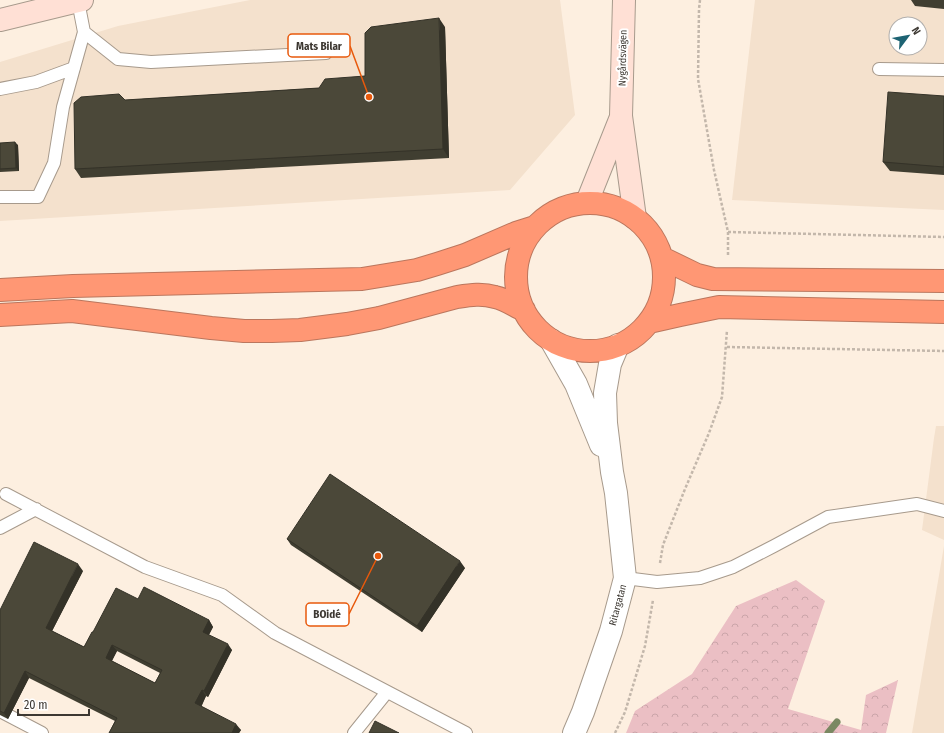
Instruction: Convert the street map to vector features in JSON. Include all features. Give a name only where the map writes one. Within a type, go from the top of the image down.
[{"type":"highway","points":[[587,202],[604,204],[621,209],[635,218],[648,230],[657,244],[662,258],[664,277],[662,295],[656,311],[649,322],[633,337],[618,345],[601,350],[589,351],[567,347],[551,340],[538,329],[524,310],[516,282],[517,266],[522,249],[530,234],[541,221],[555,211],[570,205],[587,202]]},
{"type":"highway","points":[[0,290],[73,286],[362,279],[417,270],[437,264],[465,255],[535,227]]},
{"type":"highway","points":[[662,258],[697,275],[713,279],[944,280]]},
{"type":"highway","points":[[0,315],[72,311],[211,328],[244,331],[272,331],[300,330],[348,324],[379,318],[468,295],[481,294],[496,297],[524,310]]},
{"type":"highway","points":[[649,322],[719,307],[944,312]]},
{"type":"street","points":[[0,20],[79,0]]},
{"type":"street","name":"Nygårdsvägen","points":[[624,0],[621,116],[635,218]]},
{"type":"street","name":"Nygårdsvägen","points":[[587,202],[621,116]]},
{"type":"street","name":"Ritargatan","points":[[551,340],[576,384],[612,472]]},
{"type":"street","name":"Ritargatan","points":[[574,733],[583,712],[611,631],[625,578],[616,493],[606,423],[605,393],[610,364],[618,345]]},
{"type":"lane","points":[[0,197],[38,197],[54,163],[63,107],[84,32],[79,0]]},
{"type":"lane","points":[[84,32],[118,59],[151,62],[326,53]]},
{"type":"lane","points":[[0,89],[36,82],[74,68]]},
{"type":"lane","points":[[879,69],[944,70]]},
{"type":"lane","points":[[6,494],[145,567],[222,595],[275,633],[466,733]]},
{"type":"lane","points":[[625,578],[657,582],[700,578],[733,567],[828,517],[917,504],[944,511]]},
{"type":"lane","points":[[0,528],[36,509]]},
{"type":"lane","points":[[354,733],[387,692]]},
{"type":"lane","points":[[0,711],[42,733]]},
{"type":"path","points":[[700,0],[698,8],[698,79],[714,170],[728,232],[728,256]]},
{"type":"path","points":[[728,232],[944,237]]},
{"type":"path","points":[[615,733],[625,712],[645,646],[663,545],[722,397],[727,326]]},
{"type":"path","points":[[726,347],[944,351]]},
{"type":"shaded area","points":[[250,0],[560,0],[575,115],[510,190],[0,221],[0,62],[118,26]]},
{"type":"shaded area","points":[[755,0],[944,0],[944,210],[732,200]]},
{"type":"shaded area","points":[[936,426],[944,426],[944,540],[922,530]]},
{"type":"shaded area","points":[[944,546],[944,733],[912,733]]},
{"type":"green space","points":[[796,580],[825,601],[788,709],[861,730],[866,695],[898,680],[886,733],[626,733],[635,711],[692,674],[736,606]]},
{"type":"building","points":[[439,18],[443,149],[75,169],[74,103],[81,97],[119,94],[125,100],[319,88],[325,79],[365,76],[365,33],[371,27]]},
{"type":"building","points":[[888,92],[944,96],[944,167],[883,162]]},
{"type":"building","points":[[15,142],[16,168],[0,169],[0,143]]},
{"type":"building","points":[[330,474],[460,561],[417,626],[287,539]]},
{"type":"building","points":[[34,542],[78,564],[46,628],[84,647],[116,588],[138,599],[144,587],[209,620],[203,632],[228,644],[204,691],[202,690],[195,703],[236,724],[232,733],[109,733],[117,718],[25,671],[4,713],[0,711],[0,610]],"holes":[[[112,645],[162,670],[155,683],[106,658]]]},
{"type":"building","points":[[375,721],[399,733],[369,733]]},
{"type":"waterway","points":[[828,733],[837,722]]},
{"type":"place","name":"Mats Bilar","points":[[369,97]]},
{"type":"place","name":"BOidé","points":[[378,556]]}]
